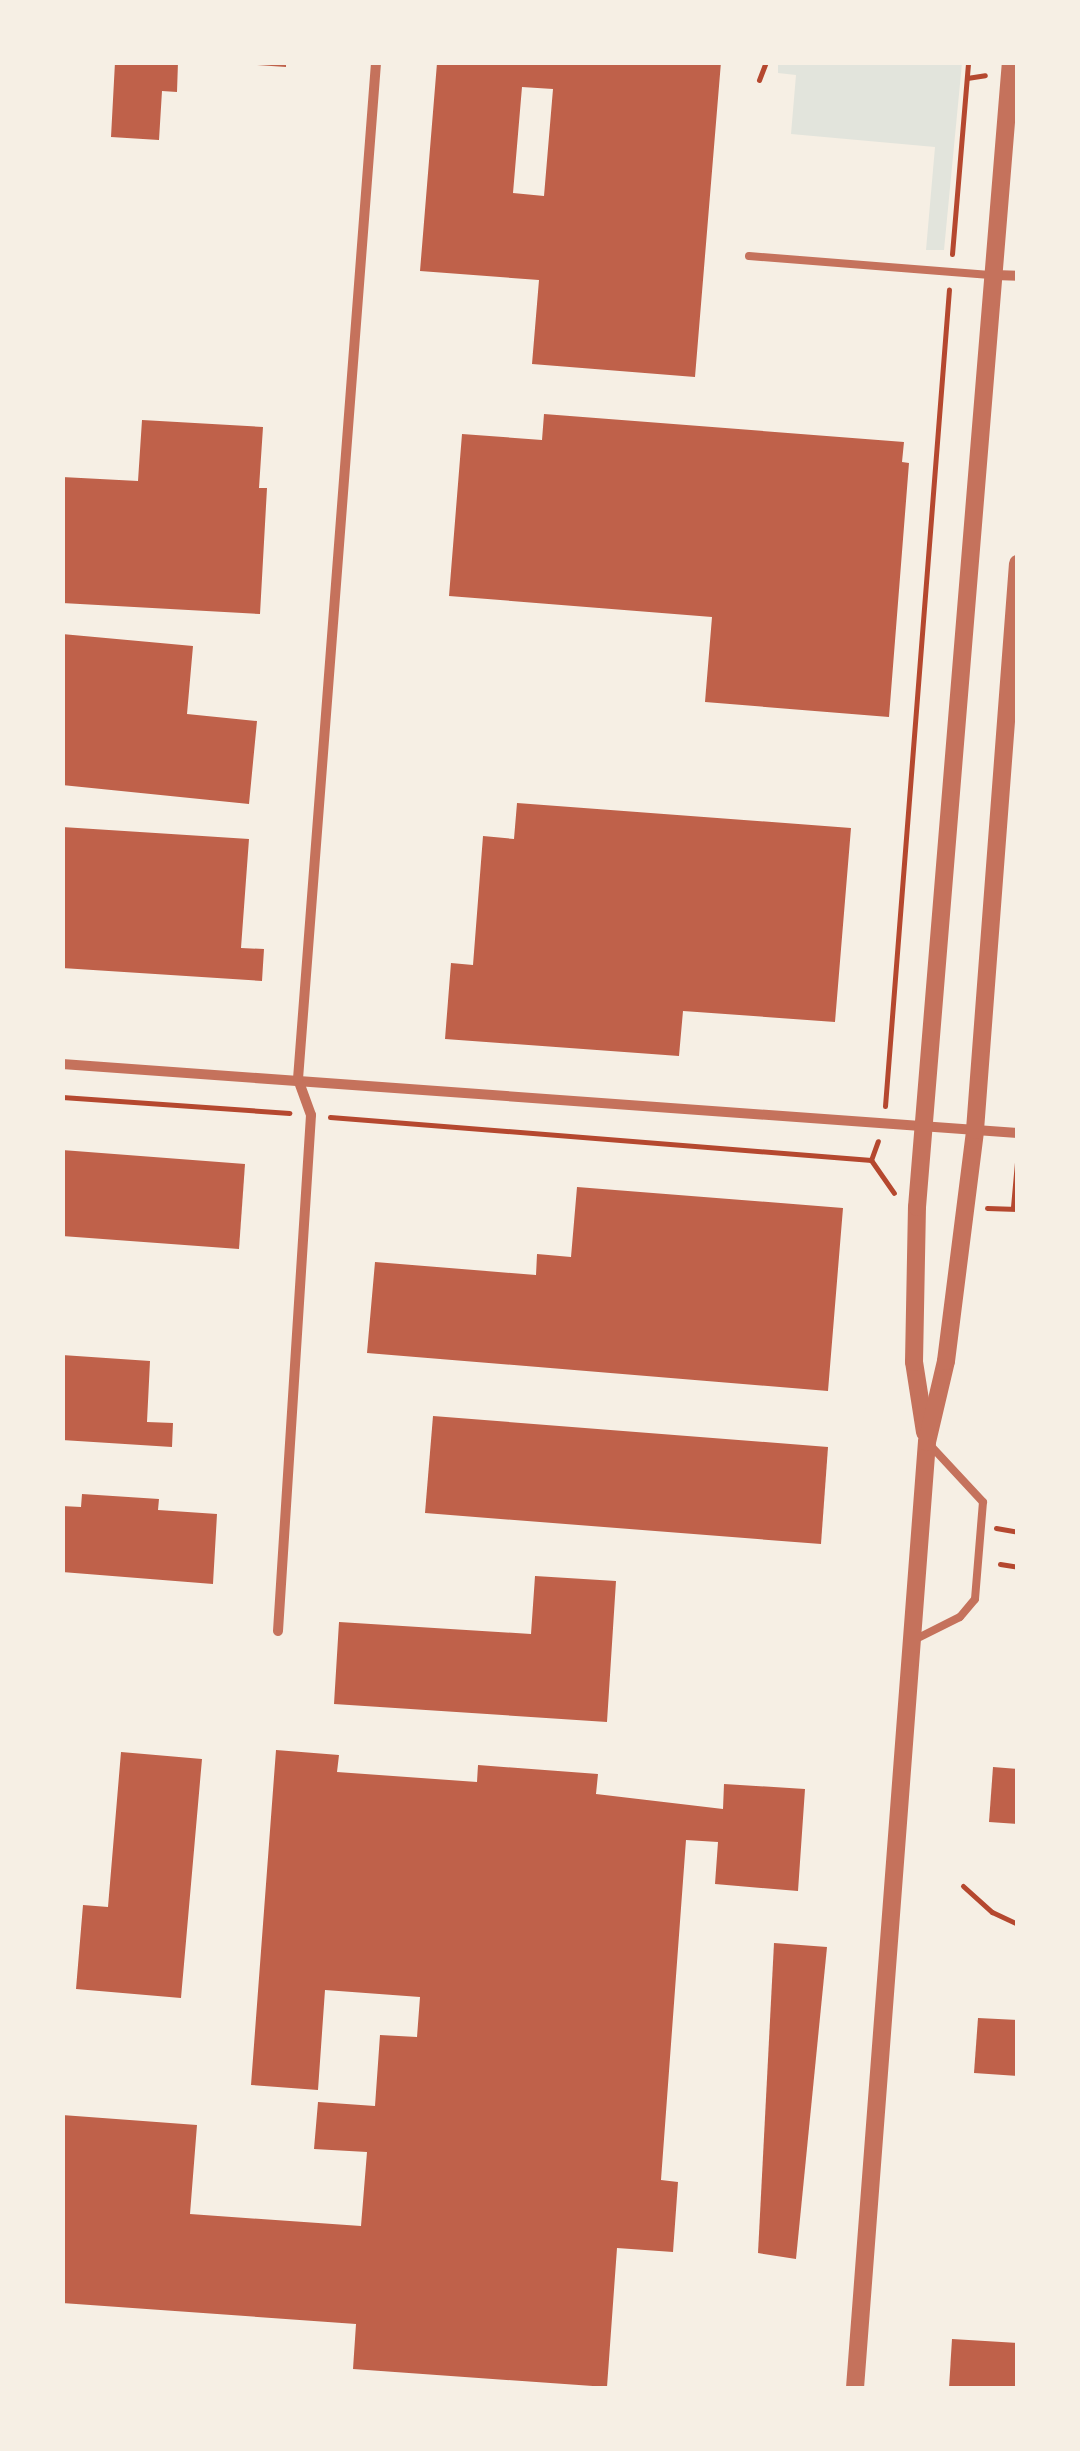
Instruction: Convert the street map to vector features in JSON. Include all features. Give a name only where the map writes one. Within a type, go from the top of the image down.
[{"type":"street","points":[[278,1631],[311,1115],[298,1079],[376,62]]},
{"type":"street","points":[[926,1442],[914,1362],[917,1207],[1011,62]]},
{"type":"street","points":[[994,275],[1018,276]]},
{"type":"street","points":[[855,2388],[926,1442],[946,1361],[975,1130],[1018,564]]},
{"type":"street","points":[[62,1064],[298,1079],[883,1127],[1018,1133]]},
{"type":"lane","points":[[749,256],[994,275]]},
{"type":"lane","points":[[914,1640],[960,1617],[975,1599],[984,1502],[926,1442]]},
{"type":"path","points":[[758,80],[766,62]]},
{"type":"path","points":[[871,1160],[883,1127],[968,62]]},
{"type":"path","points":[[966,78],[985,78],[986,62]]},
{"type":"path","points":[[62,1097],[871,1160]]},
{"type":"path","points":[[964,1208],[1015,1209],[1018,1150]]},
{"type":"path","points":[[871,1160],[900,1206],[917,1207]]},
{"type":"path","points":[[1000,1564],[1018,1567]]},
{"type":"path","points":[[963,1886],[992,1912],[1018,1924]]},
{"type":"shaded area","points":[[778,63],[962,63],[944,250],[926,250],[935,147],[791,134],[796,75],[778,73]]},
{"type":"building","points":[[115,62],[178,62],[177,92],[162,91],[159,140],[111,137]]},
{"type":"building","points":[[286,62],[286,67],[257,65]]},
{"type":"building","points":[[721,62],[695,377],[532,364],[539,280],[420,271],[437,63]],"holes":[[[522,87],[553,89],[544,196],[513,193]]]},
{"type":"building","points":[[544,414],[904,442],[902,462],[909,463],[889,717],[705,702],[712,617],[449,596],[462,434],[542,440]]},
{"type":"building","points":[[142,420],[263,427],[259,488],[267,488],[260,614],[62,603],[62,477],[138,481]]},
{"type":"building","points":[[62,634],[193,646],[187,714],[257,721],[249,804],[62,785]]},
{"type":"building","points":[[517,803],[851,828],[835,1022],[683,1011],[679,1056],[445,1039],[451,963],[473,965],[483,836],[514,839]]},
{"type":"building","points":[[62,827],[249,839],[241,948],[264,949],[262,981],[62,968]]},
{"type":"building","points":[[62,1150],[245,1164],[239,1249],[62,1236]]},
{"type":"building","points":[[577,1187],[843,1208],[828,1391],[367,1353],[375,1262],[536,1275],[537,1254],[571,1257]]},
{"type":"building","points":[[62,1355],[150,1361],[147,1422],[173,1423],[172,1447],[62,1440]]},
{"type":"building","points":[[433,1416],[828,1447],[821,1544],[425,1513]]},
{"type":"building","points":[[82,1494],[159,1499],[158,1510],[217,1514],[213,1584],[62,1572],[62,1506],[81,1507]]},
{"type":"building","points":[[535,1576],[616,1581],[607,1722],[334,1704],[339,1622],[531,1634]]},
{"type":"building","points":[[276,1750],[339,1755],[337,1772],[477,1782],[478,1765],[598,1774],[596,1794],[723,1809],[724,1784],[805,1789],[798,1891],[715,1884],[718,1842],[686,1840],[661,2180],[678,2182],[673,2252],[617,2248],[607,2387],[353,2369],[356,2324],[62,2303],[62,2115],[197,2125],[190,2214],[361,2226],[367,2152],[314,2149],[318,2102],[375,2106],[380,2035],[417,2037],[420,1997],[325,1990],[318,2090],[251,2085]]},
{"type":"building","points":[[121,1752],[202,1759],[181,1998],[76,1989],[83,1905],[108,1907]]},
{"type":"building","points":[[993,1767],[1018,1769],[1018,1824],[989,1822]]},
{"type":"building","points":[[774,1943],[827,1947],[796,2259],[758,2253]]},
{"type":"building","points":[[978,2018],[1018,2020],[1018,2076],[974,2073]]},
{"type":"building","points":[[952,2339],[1018,2343],[1018,2388],[949,2388]]}]
